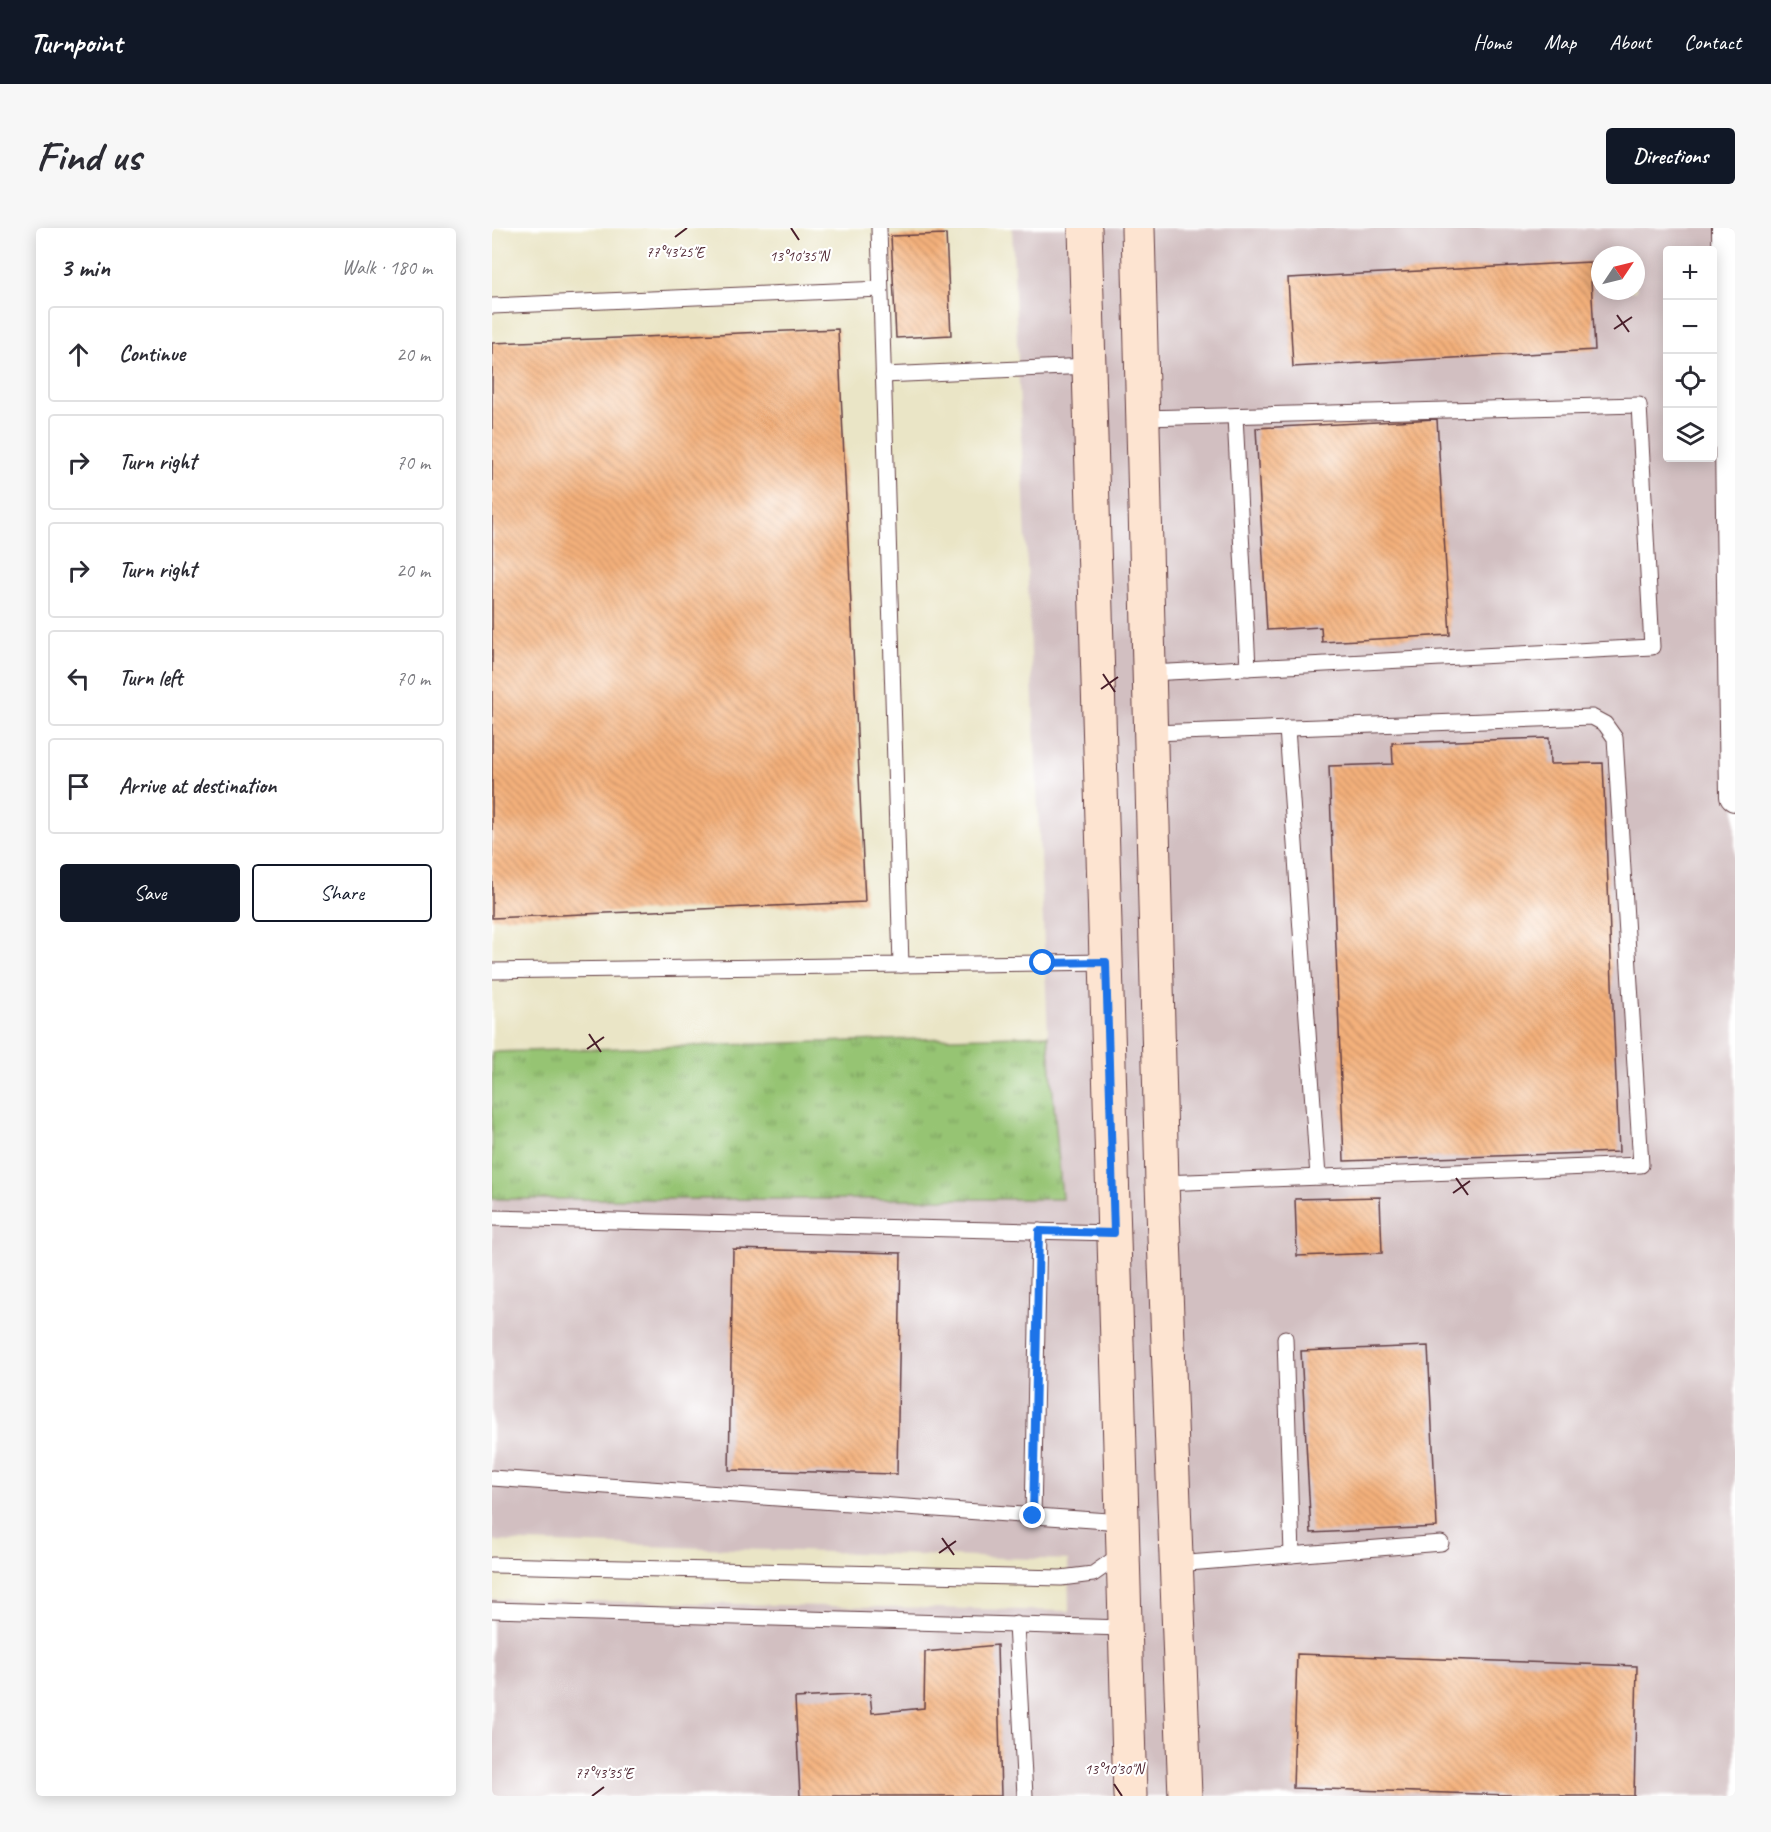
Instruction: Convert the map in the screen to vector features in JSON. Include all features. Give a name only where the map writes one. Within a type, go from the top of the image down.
[{"type":"main road","points":[[1085,228],[1130,1796]]},
{"type":"main road","points":[[1138,228],[1162,1183],[1185,1796]]},
{"type":"street","points":[[1727,228],[1735,796]]},
{"type":"lane","points":[[879,228],[901,965]]},
{"type":"lane","points":[[492,306],[880,289]]},
{"type":"lane","points":[[883,375],[1089,366]]},
{"type":"lane","points":[[1143,418],[1640,405],[1652,647],[1150,673]]},
{"type":"lane","points":[[1235,416],[1248,668]]},
{"type":"lane","points":[[1152,733],[1592,717],[1605,724],[1615,738],[1641,1165],[1162,1183]]},
{"type":"lane","points":[[1287,728],[1318,1177]]},
{"type":"lane","points":[[492,971],[1106,962]]},
{"type":"lane","points":[[492,1218],[1114,1233]]},
{"type":"lane","points":[[1033,1516],[1039,1231]]},
{"type":"lane","points":[[1285,1338],[1292,1555]]},
{"type":"lane","points":[[492,1478],[1033,1516],[1122,1538],[1093,1574],[1061,1578],[492,1565]]},
{"type":"lane","points":[[1176,1564],[1441,1543]]},
{"type":"lane","points":[[492,1610],[1125,1628]]},
{"type":"lane","points":[[1016,1624],[1025,1796]]},
{"type":"shaded area","points":[[1012,228],[1735,228],[1735,1796],[492,1796],[492,1599],[1069,1611],[1068,1560],[492,1541],[492,1199],[1062,1199],[1048,1035]]},
{"type":"green space","points":[[1048,1035],[1062,1199],[492,1199],[492,1052]]},
{"type":"building","points":[[946,234],[951,335],[896,338],[891,236]]},
{"type":"building","points":[[1590,262],[1595,350],[1293,367],[1288,278]]},
{"type":"building","points":[[838,329],[865,902],[492,918],[492,343]]},
{"type":"building","points":[[1437,419],[1450,635],[1322,642],[1321,627],[1267,630],[1256,428]]},
{"type":"building","points":[[1549,738],[1550,764],[1603,763],[1619,1152],[1344,1161],[1329,766],[1393,764],[1392,743]]},
{"type":"building","points":[[1380,1197],[1382,1253],[1297,1256],[1295,1199]]},
{"type":"building","points":[[733,1249],[901,1253],[897,1474],[729,1470]]},
{"type":"building","points":[[1428,1346],[1437,1527],[1311,1533],[1301,1351]]},
{"type":"building","points":[[997,1645],[1001,1796],[800,1796],[795,1698],[870,1694],[872,1713],[924,1708],[925,1652]]},
{"type":"building","points":[[1297,1654],[1637,1666],[1634,1796],[1542,1796],[1293,1788]]},
{"type":"route","points":[[1033,1516],[1039,1231],[1114,1233],[1106,962],[1043,963]]}]
